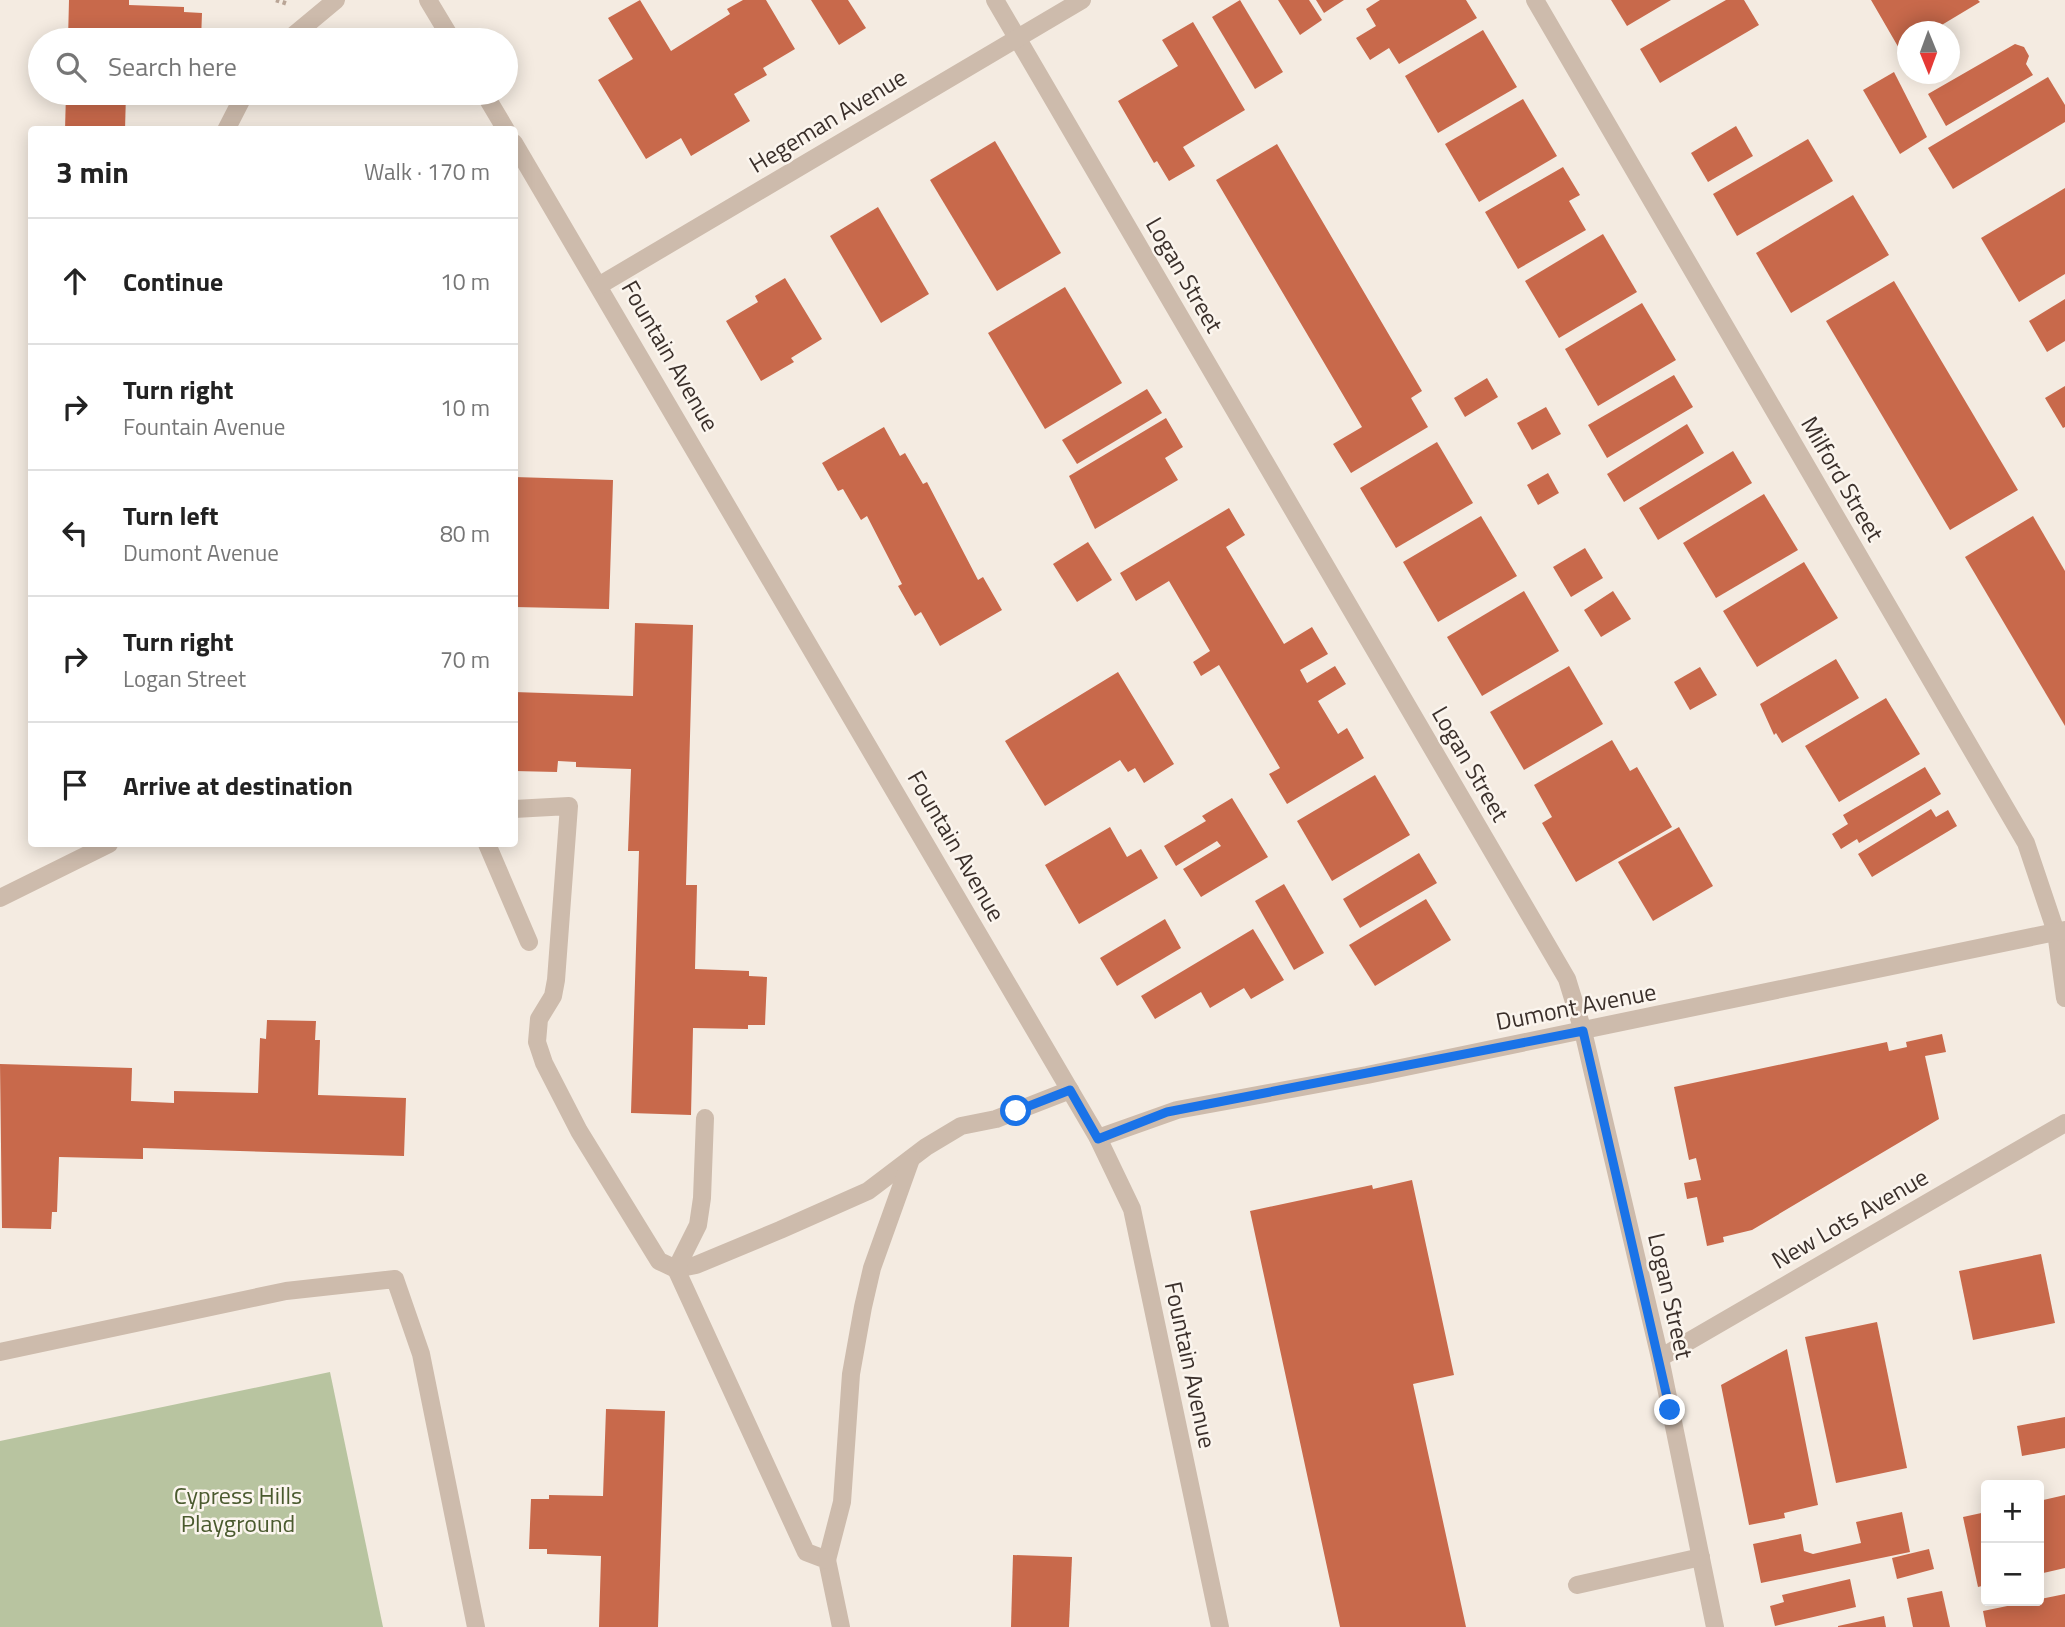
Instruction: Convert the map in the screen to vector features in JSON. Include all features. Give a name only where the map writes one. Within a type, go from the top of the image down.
[{"type":"street","points":[[302,28],[336,0]]},
{"type":"street","points":[[428,0],[445,28]]},
{"type":"street","name":"Logan Street","points":[[995,0],[1567,979],[1583,1031],[1660,1358],[1715,1627]]},
{"type":"street","name":"Hegeman Avenue","points":[[600,285],[1082,0]]},
{"type":"street","name":"Milford Street","points":[[1535,0],[2026,843],[2060,931],[2065,998]]},
{"type":"street","points":[[228,126],[239,105]]},
{"type":"street","points":[[491,105],[504,126]]},
{"type":"street","name":"Fountain Avenue","points":[[518,150],[600,285],[1070,1090],[1098,1139],[1132,1209],[1220,1627]]},
{"type":"street","points":[[518,809],[569,806],[556,980],[553,996],[539,1019],[537,1042],[544,1063],[579,1131],[659,1261],[676,1269],[696,1265],[868,1191],[961,1126],[996,1119],[1070,1090]]},
{"type":"street","points":[[0,898],[103,847]]},
{"type":"street","points":[[488,847],[529,942]]},
{"type":"street","name":"Dumont Avenue","points":[[1098,1139],[1167,1112],[1583,1031],[2060,931]]},
{"type":"street","points":[[676,1269],[698,1225],[705,1118]]},
{"type":"street","name":"New Lots Avenue","points":[[1660,1358],[2065,1123]]},
{"type":"street","points":[[841,1627],[827,1560],[842,1502],[851,1374],[872,1268],[911,1159]]},
{"type":"street","points":[[676,1269],[806,1552],[827,1560]]},
{"type":"street","points":[[0,1352],[286,1291],[395,1279],[421,1354],[476,1627]]},
{"type":"street","points":[[1577,1585],[1701,1557]]},
{"type":"green space","name":"Cypress Hills Playground","points":[[330,1372],[383,1627],[0,1627],[0,1441]]},
{"type":"building","points":[[69,0],[129,0],[129,5],[184,7],[184,12],[202,13],[201,28],[68,28]]},
{"type":"building","points":[[640,0],[671,51],[730,14],[727,9],[743,0],[766,0],[795,49],[763,68],[767,75],[734,94],[750,121],[691,156],[681,138],[646,159],[598,80],[633,59],[608,18]]},
{"type":"building","points":[[811,0],[848,0],[866,28],[839,45]]},
{"type":"building","points":[[1240,0],[1283,72],[1255,89],[1212,17]]},
{"type":"building","points":[[1278,0],[1309,0],[1322,20],[1300,35]]},
{"type":"building","points":[[1316,0],[1344,0],[1324,13]]},
{"type":"building","points":[[1380,0],[1466,0],[1477,18],[1399,64],[1389,48],[1370,60],[1356,38],[1376,26],[1366,9]]},
{"type":"building","points":[[1611,0],[1671,0],[1627,26]]},
{"type":"building","points":[[1726,0],[1744,0],[1759,25],[1660,83],[1640,49]]},
{"type":"building","points":[[1871,0],[1980,2],[1948,21],[1897,21],[1897,45]]},
{"type":"building","points":[[1193,22],[1245,110],[1183,147],[1195,166],[1169,181],[1157,161],[1154,163],[1118,101],[1178,66],[1162,40]]},
{"type":"building","points":[[1483,30],[1517,87],[1438,133],[1405,76]]},
{"type":"building","points":[[2015,44],[2024,47],[2029,56],[2026,64],[2033,75],[1946,126],[1928,94],[1945,84],[1960,84],[1960,76]]},
{"type":"building","points":[[1894,72],[1897,84],[1900,84],[1927,137],[1900,154],[1863,90]]},
{"type":"building","points":[[2048,77],[2065,105],[2065,122],[1953,189],[1928,148]]},
{"type":"building","points":[[1523,99],[1557,156],[1479,202],[1445,144]]},
{"type":"building","points":[[66,105],[126,105],[125,126],[65,126]]},
{"type":"building","points":[[1736,126],[1753,156],[1708,182],[1691,153]]},
{"type":"building","points":[[1808,139],[1833,181],[1737,236],[1713,194]]},
{"type":"building","points":[[995,141],[1061,253],[997,291],[930,180]]},
{"type":"building","points":[[1277,144],[1422,391],[1411,398],[1428,427],[1351,473],[1333,444],[1362,427],[1216,180]]},
{"type":"building","points":[[1563,167],[1580,195],[1569,201],[1586,230],[1518,269],[1485,212]]},
{"type":"building","points":[[2065,188],[2065,274],[2019,302],[1981,238]]},
{"type":"building","points":[[1853,195],[1889,255],[1791,313],[1756,253]]},
{"type":"building","points":[[878,207],[929,294],[881,323],[830,236]]},
{"type":"building","points":[[1603,234],[1637,292],[1559,338],[1525,281]]},
{"type":"building","points":[[785,278],[822,339],[791,358],[794,362],[761,381],[726,321],[758,302],[755,296]]},
{"type":"building","points":[[1894,281],[2018,490],[1950,530],[1826,321]]},
{"type":"building","points":[[1065,287],[1122,383],[1045,429],[988,333]]},
{"type":"building","points":[[2065,299],[2065,341],[2047,352],[2029,321]]},
{"type":"building","points":[[1642,303],[1676,360],[1598,406],[1565,349]]},
{"type":"building","points":[[1674,375],[1693,407],[1607,458],[1588,425]]},
{"type":"building","points":[[1487,378],[1498,397],[1465,417],[1454,398]]},
{"type":"building","points":[[2065,386],[2065,427],[2063,428],[2045,398]]},
{"type":"building","points":[[1147,389],[1162,413],[1077,464],[1062,440]]},
{"type":"building","points":[[1546,407],[1561,434],[1532,450],[1517,423]]},
{"type":"building","points":[[1166,418],[1183,447],[1165,458],[1178,480],[1095,529],[1069,476]]},
{"type":"building","points":[[1687,424],[1704,453],[1624,502],[1607,474]]},
{"type":"building","points":[[884,427],[900,456],[905,453],[923,484],[927,482],[978,580],[983,577],[1002,610],[940,646],[921,612],[915,616],[898,586],[902,584],[867,516],[861,520],[843,489],[838,491],[822,463]]},
{"type":"building","points":[[1437,442],[1473,503],[1396,548],[1360,488]]},
{"type":"building","points":[[1733,451],[1752,483],[1658,540],[1639,508]]},
{"type":"building","points":[[1548,473],[1559,493],[1538,505],[1527,485]]},
{"type":"building","points":[[518,477],[613,480],[609,609],[518,607]]},
{"type":"building","points":[[1764,494],[1798,550],[1716,598],[1683,543]]},
{"type":"building","points":[[1229,508],[1245,535],[1226,547],[1284,644],[1312,627],[1328,654],[1300,670],[1307,683],[1335,666],[1346,684],[1318,701],[1338,734],[1347,728],[1364,758],[1287,804],[1269,774],[1280,768],[1219,665],[1201,676],[1193,662],[1210,651],[1169,581],[1136,601],[1120,573]]},
{"type":"building","points":[[1481,516],[1517,576],[1438,622],[1403,562]]},
{"type":"building","points":[[2033,516],[2065,571],[2065,726],[1965,557]]},
{"type":"building","points":[[1088,542],[1112,580],[1077,602],[1053,564]]},
{"type":"building","points":[[1585,548],[1603,578],[1571,597],[1553,567]]},
{"type":"building","points":[[1804,562],[1838,618],[1757,667],[1723,611]]},
{"type":"building","points":[[1524,591],[1559,651],[1482,696],[1447,637]]},
{"type":"building","points":[[1613,591],[1631,619],[1601,637],[1584,610]]},
{"type":"building","points":[[635,623],[693,625],[686,885],[697,885],[695,969],[749,971],[749,976],[767,977],[765,1025],[748,1025],[748,1029],[693,1028],[691,1115],[631,1113],[639,851],[628,851],[631,769],[576,767],[576,762],[558,761],[557,772],[518,771],[518,692],[633,696]]},
{"type":"building","points":[[1836,659],[1859,698],[1782,743],[1776,733],[1774,735],[1760,704]]},
{"type":"building","points":[[1569,666],[1603,724],[1524,770],[1490,712]]},
{"type":"building","points":[[1700,667],[1717,695],[1690,710],[1674,682]]},
{"type":"building","points":[[1118,672],[1174,764],[1144,783],[1135,768],[1128,772],[1120,760],[1045,806],[1005,741]]},
{"type":"building","points":[[1886,698],[1920,754],[1839,802],[1805,746]]},
{"type":"building","points":[[1612,740],[1630,771],[1637,767],[1672,827],[1576,882],[1542,823],[1552,817],[1534,785]]},
{"type":"building","points":[[1925,767],[1941,794],[1859,843],[1857,839],[1841,849],[1832,834],[1848,824],[1843,815]]},
{"type":"building","points":[[1375,775],[1410,835],[1332,881],[1297,821]]},
{"type":"building","points":[[1232,798],[1268,857],[1201,897],[1183,869],[1221,846],[1217,841],[1176,866],[1164,846],[1206,821],[1202,816]]},
{"type":"building","points":[[1931,809],[1936,817],[1948,810],[1957,826],[1872,877],[1858,854]]},
{"type":"building","points":[[1110,827],[1127,857],[1141,849],[1158,878],[1079,924],[1045,865]]},
{"type":"building","points":[[1679,827],[1713,886],[1653,921],[1618,862]]},
{"type":"building","points":[[1419,853],[1437,883],[1360,928],[1343,899]]},
{"type":"building","points":[[1284,884],[1324,953],[1294,970],[1255,901]]},
{"type":"building","points":[[1426,899],[1451,940],[1375,986],[1349,945]]},
{"type":"building","points":[[1165,919],[1181,948],[1117,986],[1100,958]]},
{"type":"building","points":[[1253,929],[1284,980],[1251,999],[1244,988],[1210,1008],[1201,992],[1155,1019],[1141,996]]},
{"type":"building","points":[[267,1020],[316,1021],[315,1040],[320,1040],[318,1095],[406,1098],[404,1156],[143,1148],[143,1159],[59,1157],[57,1212],[52,1212],[51,1229],[2,1228],[0,1064],[132,1068],[131,1101],[174,1103],[174,1091],[258,1093],[260,1038],[266,1039]]},
{"type":"building","points":[[1942,1034],[1946,1052],[1925,1056],[1939,1119],[1752,1230],[1723,1237],[1724,1242],[1707,1246],[1697,1197],[1687,1199],[1684,1183],[1701,1180],[1696,1158],[1689,1160],[1674,1087],[1887,1042],[1889,1051],[1907,1047],[1906,1042]]},
{"type":"building","points":[[1412,1180],[1454,1375],[1413,1384],[1466,1627],[1340,1627],[1250,1211],[1372,1185],[1373,1189]]},
{"type":"building","points":[[2041,1254],[2055,1323],[1973,1340],[1959,1271]]},
{"type":"building","points":[[1877,1322],[1907,1468],[1836,1483],[1805,1337]]},
{"type":"building","points":[[1787,1349],[1818,1505],[1784,1513],[1785,1518],[1749,1525],[1721,1385]]},
{"type":"building","points":[[606,1409],[665,1411],[658,1627],[599,1627],[601,1556],[547,1554],[547,1549],[529,1549],[531,1499],[549,1499],[549,1495],[603,1496]]},
{"type":"building","points":[[2065,1417],[2065,1448],[2022,1456],[2017,1426]]},
{"type":"building","points":[[2065,1495],[2065,1568],[2044,1573],[2044,1543],[2044,1500]]},
{"type":"building","points":[[1902,1512],[1910,1552],[1761,1583],[1753,1544],[1801,1534],[1804,1551],[1813,1554],[1861,1543],[1856,1522]]},
{"type":"building","points":[[1981,1513],[1981,1586],[1978,1587],[1963,1517]]},
{"type":"building","points":[[1929,1549],[1934,1569],[1897,1579],[1892,1558]]},
{"type":"building","points":[[1013,1555],[1072,1557],[1069,1627],[1011,1627]]},
{"type":"building","points":[[1850,1579],[1856,1607],[1775,1626],[1770,1606],[1784,1602],[1782,1595]]},
{"type":"building","points":[[1942,1591],[1950,1627],[1913,1627],[1907,1598]]},
{"type":"building","points":[[2065,1594],[2065,1627],[1986,1627],[1983,1611],[2007,1606],[2044,1606],[2044,1598]]},
{"type":"building","points":[[1884,1616],[1886,1627],[1838,1627],[1838,1626]]},
{"type":"route","points":[[1016,1111],[1070,1090],[1098,1139],[1167,1112],[1583,1031],[1670,1410]]}]
